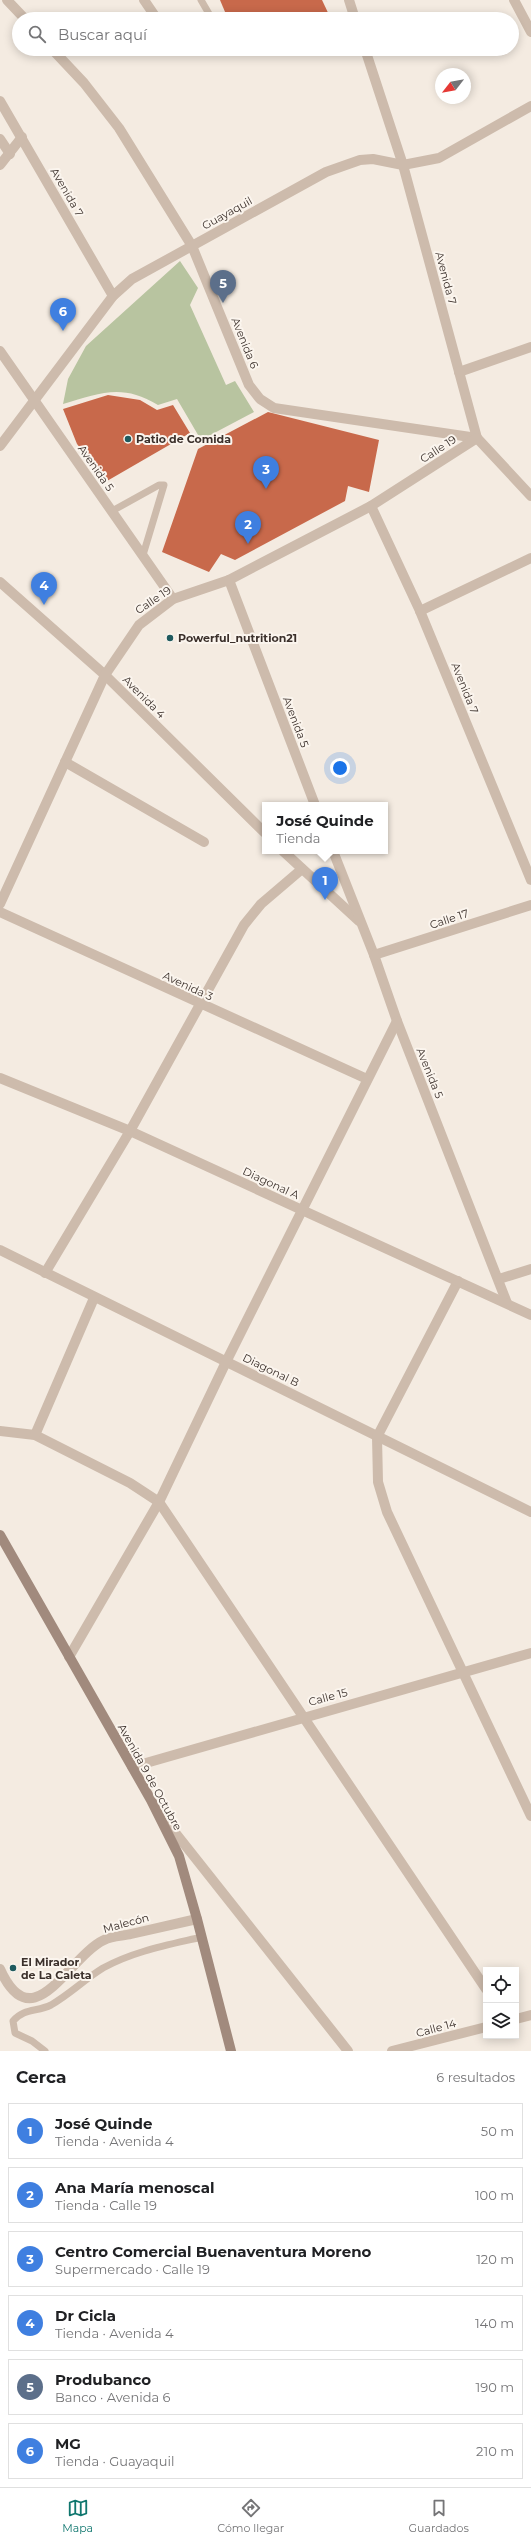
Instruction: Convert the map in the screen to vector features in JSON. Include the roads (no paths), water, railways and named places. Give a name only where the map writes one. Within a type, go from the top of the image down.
[{"type":"main road","name":"Avenida 9 de Octubre","points":[[0,1534],[154,1806],[179,1856],[202,1937],[231,2051]]},
{"type":"street","points":[[7,0],[18,12]]},
{"type":"street","points":[[144,0],[152,12]]},
{"type":"street","points":[[349,0],[353,12]]},
{"type":"street","points":[[514,0],[531,32]]},
{"type":"street","name":"Avenida 6","points":[[59,56],[84,83],[119,128],[192,246],[249,385],[260,399],[274,408],[477,438]]},
{"type":"street","name":"Avenida 7","points":[[367,56],[403,165],[477,438],[531,496]]},
{"type":"street","name":"Avenida 7","points":[[0,101],[113,296]]},
{"type":"street","name":"Guayaquil","points":[[0,446],[113,296],[132,279],[326,172],[360,160],[373,159],[403,165],[439,158],[531,106]]},
{"type":"street","points":[[0,165],[22,137]]},
{"type":"street","points":[[0,139],[10,154]]},
{"type":"street","points":[[459,372],[531,347]]},
{"type":"street","name":"Avenida 5","points":[[0,352],[173,599]]},
{"type":"street","name":"Calle 19","points":[[0,904],[105,675],[138,625],[173,599],[229,580],[371,506],[477,438]]},
{"type":"street","name":"Avenida 7","points":[[371,506],[420,611],[531,880]]},
{"type":"street","points":[[420,611],[531,558]]},
{"type":"street","name":"Avenida 5","points":[[229,580],[314,802]]},
{"type":"street","name":"Avenida 4","points":[[0,582],[105,675],[262,830]]},
{"type":"street","points":[[65,762],[204,842]]},
{"type":"street","points":[[286,854],[360,922]]},
{"type":"street","name":"Avenida 5","points":[[334,854],[374,955],[397,1021],[499,1279],[507,1303]]},
{"type":"street","points":[[45,1273],[130,1131],[244,925],[261,904],[302,870]]},
{"type":"street","name":"Calle 17","points":[[374,955],[531,905]]},
{"type":"street","name":"Avenida 3","points":[[0,912],[201,1005],[367,1079]]},
{"type":"street","points":[[69,1657],[159,1502],[226,1362],[397,1021]]},
{"type":"street","name":"Diagonal A","points":[[0,1078],[130,1131],[531,1315]]},
{"type":"street","name":"Diagonal B","points":[[0,1250],[94,1298],[531,1512]]},
{"type":"street","points":[[499,1279],[531,1268]]},
{"type":"street","points":[[458,1281],[377,1437],[378,1482],[387,1512],[531,1816]]},
{"type":"street","points":[[35,1435],[94,1298]]},
{"type":"street","points":[[0,1431],[35,1435],[130,1483],[159,1502],[483,1985]]},
{"type":"street","name":"Calle 15","points":[[132,1767],[302,1716],[531,1653]]},
{"type":"street","points":[[154,1806],[348,2051]]},
{"type":"street","name":"Malecón","points":[[0,1969],[11,1991],[24,1998],[38,1996],[53,1989],[83,1954],[105,1940],[197,1919]]},
{"type":"street","points":[[519,2018],[531,2015]]},
{"type":"street","name":"Calle 14","points":[[392,2051],[403,2050],[483,2028]]},
{"type":"lane","points":[[201,0],[208,12]]},
{"type":"lane","points":[[112,511],[159,485],[164,485],[143,555]]},
{"type":"lane","points":[[45,2051],[32,2041],[15,2033],[13,2021],[18,2015],[28,2010],[47,2006],[67,1996],[103,1968],[149,1949],[202,1937]]},
{"type":"place","name":"Produbanco","points":[[223,303]]},
{"type":"place","name":"MG","points":[[63,331]]},
{"type":"place","name":"Patio de Comida","points":[[128,439]]},
{"type":"place","name":"Centro Comercial Buenaventura Moreno","points":[[266,489]]},
{"type":"place","name":"Ana María menoscal","points":[[248,544]]},
{"type":"place","name":"Dr Cicla","points":[[44,605]]},
{"type":"place","name":"Powerful_nutrition21","points":[[170,638]]},
{"type":"place","name":"José Quinde","points":[[325,900]]},
{"type":"place","name":"El Mirador de La Caleta","points":[[13,1968]]}]
